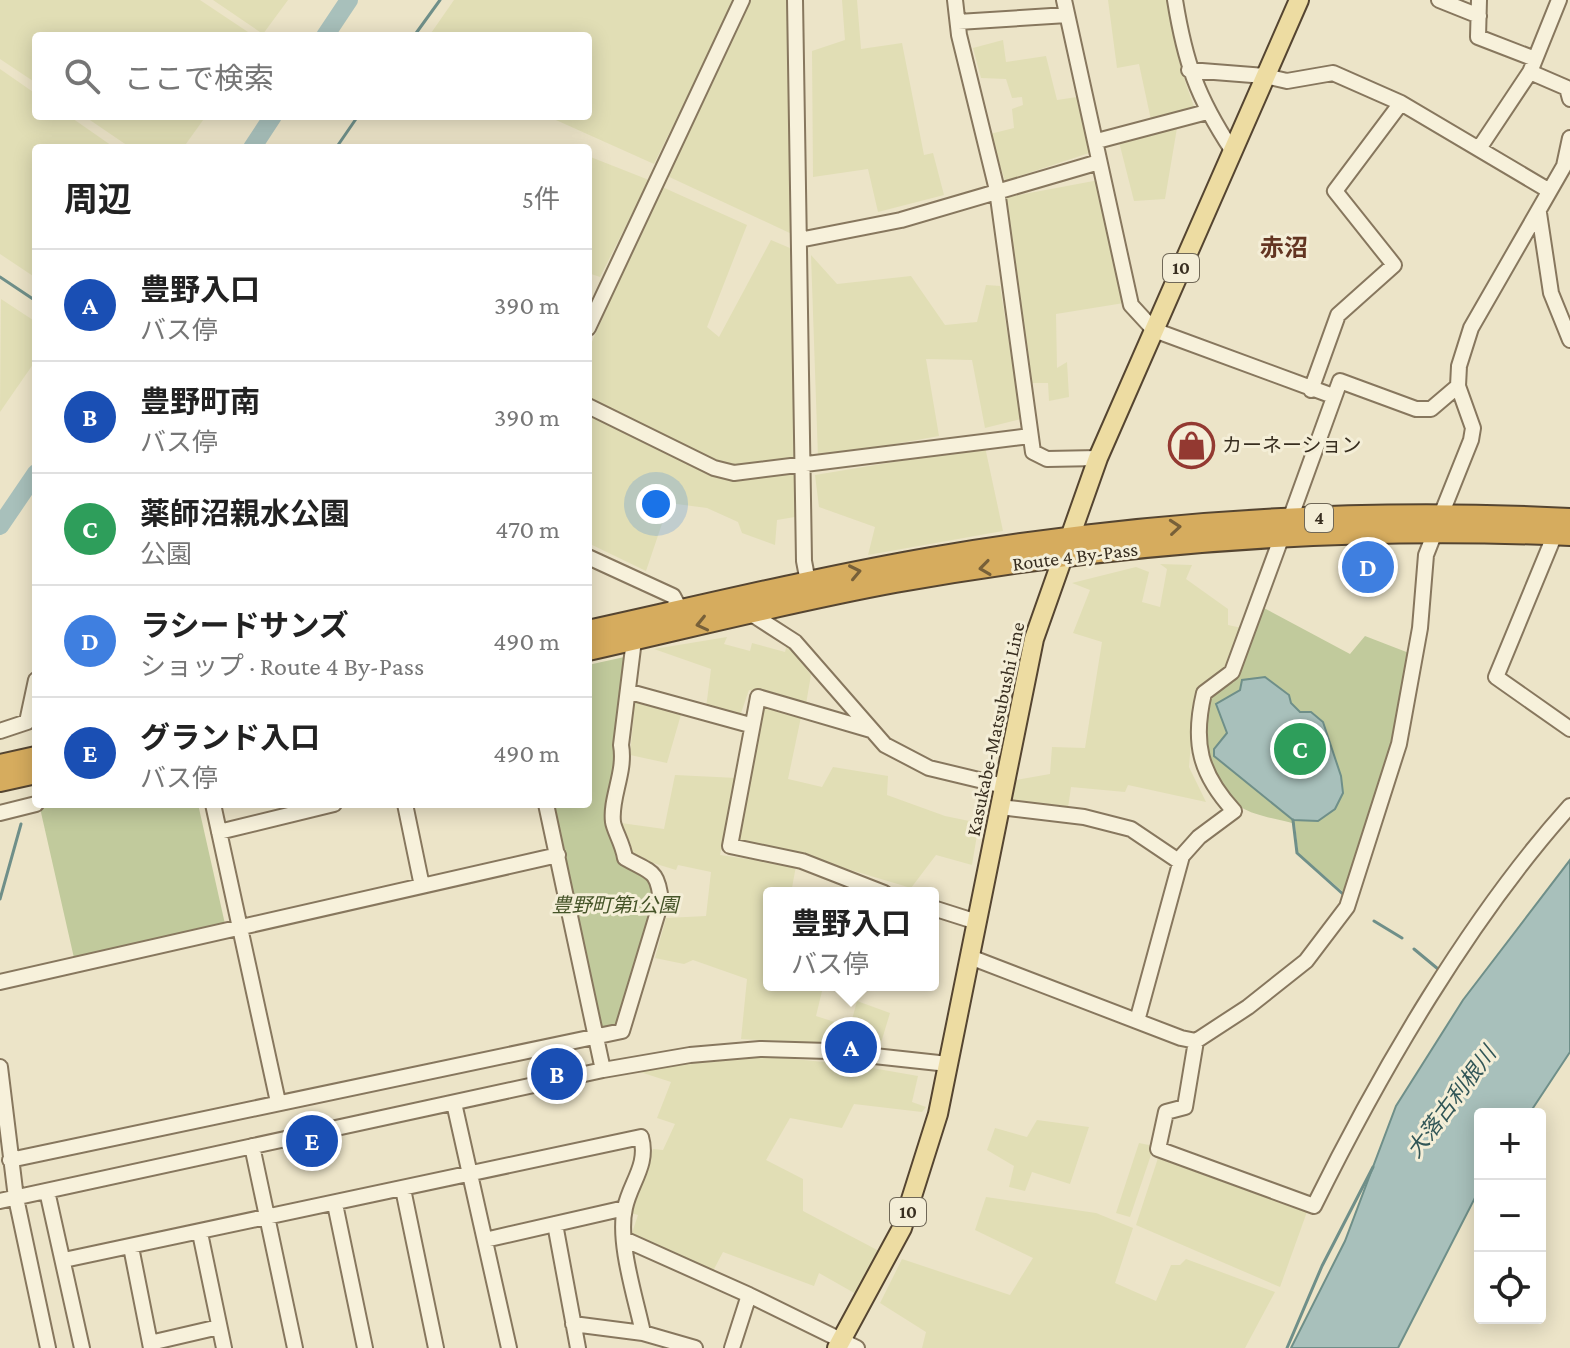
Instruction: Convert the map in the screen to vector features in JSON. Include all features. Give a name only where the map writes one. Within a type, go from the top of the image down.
[{"type":"highway","name":"Route 4 By-Pass","points":[[592,630],[931,558],[1069,538],[1286,527],[1566,524]]},
{"type":"highway","name":"Route 4 By-Pass","points":[[592,649],[893,582],[1286,527]]},
{"type":"highway","points":[[0,765],[32,758]]},
{"type":"highway","points":[[0,781],[32,774]]},
{"type":"main road","name":"Kasukabe-Matsubushi Line","points":[[845,1345],[909,1210],[938,1114],[1034,639],[1098,458],[1299,0]]},
{"type":"street","points":[[592,319],[742,0]]},
{"type":"street","points":[[795,0],[804,561],[808,582]]},
{"type":"street","points":[[955,0],[997,190],[1033,452],[1047,459],[1098,458]]},
{"type":"street","points":[[1175,0],[1189,70],[1207,112],[1232,150]]},
{"type":"street","points":[[1439,0],[1479,16]]},
{"type":"street","points":[[1479,0],[1478,37],[1567,88],[1570,99]]},
{"type":"street","points":[[1480,147],[1532,66],[1559,0]]},
{"type":"street","points":[[958,22],[1065,8],[1131,305],[1154,330],[1333,396]]},
{"type":"street","points":[[1189,70],[1265,76],[1287,81],[1333,73],[1401,103],[1548,190]]},
{"type":"street","points":[[1311,390],[1338,315],[1394,265],[1335,191],[1401,103]]},
{"type":"street","points":[[1097,141],[1207,112]]},
{"type":"street","points":[[1570,138],[1568,157],[1548,190],[1539,213],[1471,328],[1459,366],[1458,386],[1473,428],[1426,555],[1420,628],[1399,744],[1350,899],[1306,961],[1248,1007],[1196,1041],[1185,1107],[1166,1112],[1158,1149],[1314,1206],[1355,1123],[1447,974],[1524,858],[1570,806]]},
{"type":"street","points":[[799,240],[888,223],[1099,162]]},
{"type":"street","points":[[1539,213],[1551,293],[1570,340]]},
{"type":"street","points":[[1137,1021],[1180,862],[1199,837],[1234,811],[1203,770],[1198,728],[1204,693],[1232,672],[1340,381],[1416,409],[1431,409],[1458,386]]},
{"type":"street","points":[[592,408],[727,472],[803,466],[1030,436]]},
{"type":"street","points":[[1566,524],[1496,677],[1570,729]]},
{"type":"street","points":[[592,559],[673,596],[681,611]]},
{"type":"street","points":[[750,613],[795,642],[885,745],[929,768],[1004,786]]},
{"type":"street","points":[[10,1160],[622,1031],[661,902],[659,881],[653,871],[625,858],[623,840],[613,822],[624,762],[621,745],[630,692],[634,640]]},
{"type":"street","points":[[630,692],[750,725]]},
{"type":"street","points":[[869,887],[802,861],[730,846],[750,725],[758,697],[871,730]]},
{"type":"street","points":[[0,731],[27,722],[32,699]]},
{"type":"street","points":[[0,813],[32,805]]},
{"type":"street","points":[[1000,807],[1084,817],[1131,829],[1180,862]]},
{"type":"street","points":[[214,808],[278,1102]]},
{"type":"street","points":[[219,832],[318,808]]},
{"type":"street","points":[[406,808],[422,886]]},
{"type":"street","points":[[547,808],[603,1070]]},
{"type":"street","points":[[0,982],[558,855]]},
{"type":"street","points":[[939,910],[977,922]]},
{"type":"street","points":[[970,957],[1196,1041]]},
{"type":"street","points":[[0,1201],[603,1070],[690,1055],[760,1049],[828,1051],[948,1064]]},
{"type":"street","points":[[0,1067],[16,1198],[48,1348]]},
{"type":"street","points":[[454,1103],[509,1348]]},
{"type":"street","points":[[64,1260],[641,1137],[645,1150],[636,1184],[625,1208],[624,1239],[643,1333]]},
{"type":"street","points":[[252,1146],[295,1348]]},
{"type":"street","points":[[403,1189],[436,1348]]},
{"type":"street","points":[[47,1191],[82,1348]]},
{"type":"street","points":[[335,1204],[365,1348]]},
{"type":"street","points":[[485,1240],[625,1208]]},
{"type":"street","points":[[555,1224],[578,1348]]},
{"type":"street","points":[[200,1233],[224,1348]]},
{"type":"street","points":[[624,1239],[749,1295],[845,1345]]},
{"type":"street","points":[[131,1247],[151,1345],[219,1327]]},
{"type":"street","points":[[732,1348],[749,1295]]},
{"type":"street","points":[[573,1324],[643,1333],[695,1348]]},
{"type":"shaded area","points":[[0,0],[200,0],[248,32],[32,32],[32,80],[0,59]]},
{"type":"shaded area","points":[[213,0],[288,0],[264,32]]},
{"type":"shaded area","points":[[454,0],[735,0],[654,164],[556,120],[592,120],[592,32],[432,32]]},
{"type":"shaded area","points":[[748,0],[790,0],[794,235],[665,175]]},
{"type":"shaded area","points":[[842,0],[857,0],[861,49],[902,43],[924,155],[933,153],[944,195],[878,212],[868,169],[813,177],[812,51],[845,40]]},
{"type":"shaded area","points":[[1108,0],[1170,0],[1185,81],[1199,121],[1177,128],[1165,199],[1134,201],[1116,130],[1151,120],[1139,64],[1117,68]]},
{"type":"shaded area","points":[[1003,40],[1006,62],[1046,56],[1057,100],[1077,97],[1092,152],[1005,181],[990,134],[1014,128],[1012,109],[1023,105],[1022,97],[1012,98],[1006,79],[981,78],[973,48]]},
{"type":"shaded area","points":[[0,69],[32,91],[32,120],[75,120],[109,144],[32,144],[32,275],[0,254]]},
{"type":"shaded area","points":[[90,120],[203,120],[186,144],[125,144]]},
{"type":"shaded area","points":[[592,158],[649,180],[600,277],[592,274]]},
{"type":"shaded area","points":[[1099,180],[1130,302],[1056,314],[1057,368],[1067,362],[1069,397],[1049,401],[1048,383],[1022,383],[1002,198]]},
{"type":"shaded area","points":[[660,186],[747,225],[707,327],[719,337],[771,240],[797,251],[801,516],[777,520],[775,545],[742,533],[738,522],[707,508],[669,503],[646,571],[592,545],[592,342]]},
{"type":"shaded area","points":[[811,255],[837,284],[911,276],[945,325],[977,322],[986,285],[1000,286],[1021,419],[985,428],[972,360],[926,359],[939,436],[818,458]]},
{"type":"shaded area","points":[[1,299],[32,319],[32,366],[0,412]]},
{"type":"shaded area","points":[[985,447],[1003,531],[868,555],[875,527],[819,507],[815,475]]},
{"type":"shaded area","points":[[1160,564],[1192,565],[1186,579],[1228,609],[1228,625],[1242,628],[1229,670],[1195,693],[1189,767],[1206,802],[1128,785],[1125,792],[1071,787],[1068,808],[1012,801],[1016,780],[1050,774],[1052,747],[1085,748],[1102,642],[1073,633],[1090,590],[1072,583],[1136,567],[1149,572],[1142,602],[1160,607],[1167,569]]},
{"type":"shaded area","points":[[727,637],[724,644],[750,651],[752,643],[785,652],[787,644],[811,675],[806,704],[749,690],[740,716],[706,708],[711,669],[654,649]]},
{"type":"shaded area","points":[[635,700],[682,711],[667,763],[630,755]]},
{"type":"shaded area","points":[[764,706],[801,717],[788,779],[822,787],[833,767],[888,776],[887,795],[945,816],[979,823],[972,865],[936,855],[912,887],[908,887],[804,856],[733,842],[759,708]]},
{"type":"shaded area","points":[[675,775],[737,778],[720,855],[796,866],[792,887],[763,887],[763,991],[822,991],[816,1016],[850,1027],[857,1001],[890,1013],[880,1046],[741,1039],[747,979],[693,960],[684,964],[655,958],[666,918],[706,916],[711,872],[678,865],[676,870],[630,856],[621,823],[664,829]]},
{"type":"shaded area","points":[[751,1055],[855,1065],[918,1076],[912,1102],[926,1107],[922,1112],[854,1104],[842,1128],[790,1118],[766,1160],[803,1179],[803,1211],[881,1252],[856,1294],[819,1273],[814,1286],[723,1252],[713,1271],[632,1233],[638,1215],[631,1213],[653,1149],[663,1150],[675,1124],[657,1118],[671,1082],[634,1070]]},
{"type":"shaded area","points":[[1037,1120],[1089,1127],[1070,1184],[1032,1172],[1025,1191],[1009,1187],[1014,1166],[987,1150],[995,1128],[1027,1137]]},
{"type":"shaded area","points":[[1139,1143],[1154,1146],[1130,1217],[1116,1213]]},
{"type":"shaded area","points":[[1158,1158],[1234,1186],[1263,1190],[1308,1209],[1280,1287],[1136,1225]]},
{"type":"shaded area","points":[[986,1197],[1096,1213],[1133,1228],[1115,1283],[1156,1301],[1171,1265],[1180,1265],[1186,1259],[1275,1292],[1245,1348],[922,1348],[926,1332],[880,1303],[902,1259],[1010,1295],[1033,1258],[975,1230]]},
{"type":"green space","points":[[1262,607],[1350,654],[1365,636],[1409,653],[1396,742],[1349,897],[1298,853],[1295,824],[1241,807],[1223,787],[1208,757],[1202,725],[1203,710],[1210,696],[1234,682]]},
{"type":"green space","name":"豊野町第1公園","points":[[629,656],[618,841],[649,873],[655,892],[651,929],[620,1025],[602,1032],[553,808],[592,808],[592,664]]},
{"type":"green space","points":[[40,808],[199,808],[225,924],[74,958]]},
{"type":"water","points":[[1265,677],[1289,695],[1291,703],[1300,712],[1311,712],[1323,722],[1341,776],[1343,793],[1335,809],[1318,821],[1293,820],[1214,756],[1214,749],[1227,733],[1216,704],[1240,690],[1242,680]]},
{"type":"water","name":"大落古利根川","points":[[1570,860],[1570,1052],[1533,1108],[1474,1108],[1474,1200],[1398,1348],[1291,1348],[1345,1241],[1396,1106],[1463,1000]]},
{"type":"waterway","points":[[328,32],[349,0]]},
{"type":"waterway","points":[[417,32],[440,0]]},
{"type":"waterway","points":[[255,144],[270,120]]},
{"type":"waterway","points":[[339,144],[355,120]]},
{"type":"waterway","points":[[0,277],[32,298]]},
{"type":"waterway","points":[[0,526],[32,479]]},
{"type":"waterway","points":[[1293,820],[1297,853],[1344,895]]},
{"type":"waterway","points":[[0,899],[21,824]]},
{"type":"waterway","points":[[1374,921],[1402,938]]},
{"type":"waterway","points":[[1414,949],[1438,969]]},
{"type":"waterway","points":[[1287,1348],[1322,1266],[1373,1167]]},
{"type":"place","name":"カーネーション","points":[[1191,445]]},
{"type":"place","name":"ラシードサンズ","points":[[1368,567]]},
{"type":"place","name":"薬師沼親水公園","points":[[1300,749]]},
{"type":"place","name":"豊野入口","points":[[851,1047]]},
{"type":"place","name":"豊野町南","points":[[557,1074]]},
{"type":"place","name":"グランド入口","points":[[312,1141]]},
{"type":"district","name":"赤沼","points":[[1284,247]]}]
